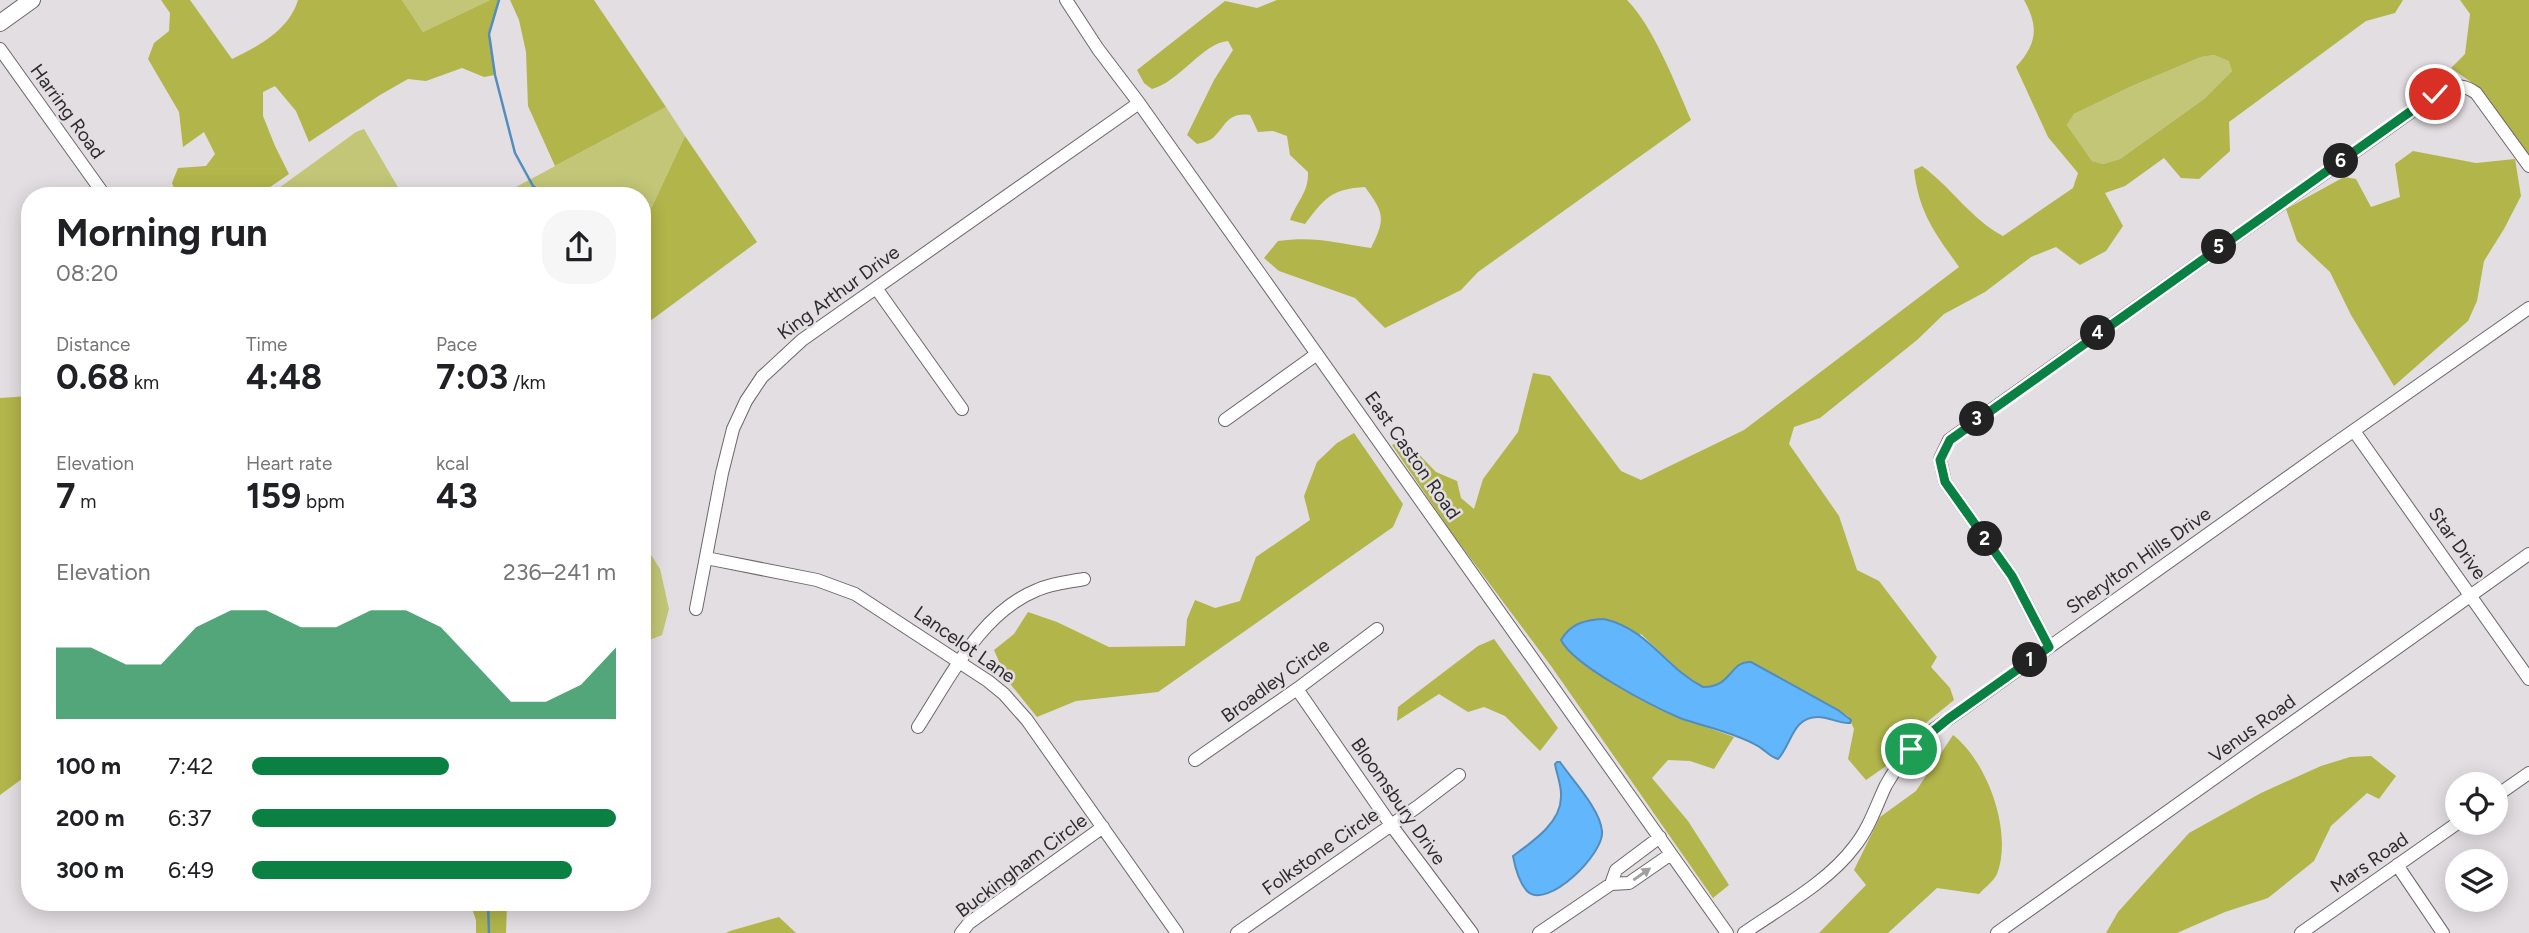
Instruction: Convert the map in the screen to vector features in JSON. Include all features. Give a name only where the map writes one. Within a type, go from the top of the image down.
[{"type":"main road","points":[[0,23],[32,0]]},
{"type":"street","name":"East Caston Road","points":[[1066,0],[1727,933]]},
{"type":"street","name":"Harring Road","points":[[0,49],[99,187]]},
{"type":"street","points":[[2049,647],[2012,576],[1945,482],[1940,460],[1945,446],[2026,384],[2435,94],[2452,86],[2463,87],[2476,93],[2529,166]]},
{"type":"street","name":"King Arthur Drive","points":[[696,608],[728,445],[749,394],[762,377],[792,348],[1139,103]]},
{"type":"street","points":[[876,288],[961,409]]},
{"type":"street","name":"Sherylton Hills Drive","points":[[1744,933],[1827,875],[1847,856],[1868,827],[1894,772],[1911,749],[1948,719],[2529,308]]},
{"type":"street","points":[[1225,420],[1317,354]]},
{"type":"street","name":"Star Drive","points":[[2354,431],[2529,679]]},
{"type":"street","name":"Venus Road","points":[[1997,933],[2529,554]]},
{"type":"street","name":"Lancelot Lane","points":[[706,558],[800,576],[841,588],[868,601],[988,681],[1018,709],[1177,933]]},
{"type":"street","points":[[918,727],[991,621],[1012,603],[1049,585],[1084,579]]},
{"type":"street","name":"Broadley Circle","points":[[1195,760],[1377,629]]},
{"type":"street","name":"Bloomsbury Drive","points":[[1297,689],[1391,825],[1472,933]]},
{"type":"street","points":[[2508,788],[2529,773]]},
{"type":"street","name":"Folkstone Circle","points":[[1237,933],[1459,775]]},
{"type":"street","name":"Buckingham Circle","points":[[961,933],[969,923],[1103,827]]},
{"type":"street","name":"Mars Road","points":[[2301,933],[2445,832]]},
{"type":"street","points":[[1611,884],[1616,870],[1660,837]]},
{"type":"street","points":[[1539,933],[1611,884],[1629,883],[1671,854]]},
{"type":"street","points":[[2397,865],[2442,933]]},
{"type":"green space","points":[[402,0],[490,0],[423,32]]},
{"type":"green space","points":[[2214,55],[2230,61],[2232,71],[2204,99],[2120,159],[2103,164],[2092,161],[2067,125],[2074,114],[2132,86],[2201,57]]},
{"type":"green space","points":[[666,107],[685,136],[651,209],[651,187],[516,187]]},
{"type":"green space","points":[[364,129],[398,187],[280,187]]},
{"type":"green space","points":[[651,554],[660,569],[669,609],[662,635],[651,639]]},
{"type":"shaded area","points":[[161,0],[190,0],[232,59],[272,36],[288,20],[298,0],[402,0],[423,32],[490,0],[499,0],[489,34],[495,75],[484,77],[462,68],[426,81],[408,79],[309,142],[296,111],[275,86],[263,92],[263,116],[289,174],[270,187],[174,187],[172,183],[178,168],[206,166],[215,154],[204,132],[183,147],[179,112],[148,59],[154,43],[169,31],[170,13]]},
{"type":"shaded area","points":[[510,0],[594,0],[666,107],[555,166],[528,106],[526,52],[519,20]]},
{"type":"shaded area","points":[[1277,0],[1627,0],[1655,40],[1691,120],[1478,272],[1461,290],[1385,328],[1355,298],[1279,271],[1264,258],[1278,241],[1304,239],[1371,248],[1381,216],[1365,187],[1344,190],[1330,196],[1305,224],[1290,220],[1305,191],[1308,172],[1290,155],[1287,136],[1273,131],[1258,132],[1250,115],[1232,118],[1213,138],[1205,142],[1197,144],[1187,135],[1214,80],[1233,50],[1228,41],[1209,48],[1172,79],[1152,89],[1144,83],[1137,70],[1225,1],[1257,8]]},
{"type":"shaded area","points":[[2024,0],[2403,0],[2395,13],[2366,21],[2229,122],[2230,151],[2199,179],[2181,178],[2164,158],[2125,186],[2105,193],[2123,226],[2106,251],[2080,265],[2056,247],[2031,257],[1985,292],[1944,314],[1917,340],[1820,418],[1794,427],[1789,444],[1839,516],[1857,570],[1879,581],[1937,657],[1931,667],[1950,688],[1954,700],[1906,739],[1889,764],[1866,780],[1848,759],[1854,729],[1848,716],[1751,662],[1734,671],[1719,684],[1703,687],[1681,672],[1641,634],[1591,669],[1639,698],[1678,717],[1734,737],[1714,769],[1690,761],[1668,760],[1652,778],[1688,821],[1729,885],[1713,898],[1551,666],[1451,532],[1392,445],[1404,439],[1436,472],[1457,481],[1461,498],[1474,509],[1483,479],[1518,432],[1533,373],[1550,376],[1621,471],[1641,480],[1744,430],[1959,267],[1924,211],[1914,170],[1922,166],[1981,221],[2003,236],[2073,188],[2078,173],[2048,137],[2016,67],[2028,51],[2034,35]],"holes":[[[2214,55],[2229,61],[2232,71],[2204,99],[2120,159],[2103,164],[2092,161],[2067,125],[2074,114],[2201,57]]]},
{"type":"shaded area","points":[[2460,0],[2529,0],[2529,156],[2481,89],[2451,68],[2465,54],[2470,14]]},
{"type":"shaded area","points":[[685,136],[757,242],[651,320],[651,209]]},
{"type":"shaded area","points":[[2413,151],[2476,163],[2515,159],[2521,196],[2484,261],[2477,301],[2468,321],[2394,386],[2351,315],[2330,272],[2297,241],[2286,209],[2344,177],[2356,179],[2371,207],[2400,197],[2395,164]]},
{"type":"shaded area","points":[[21,397],[21,780],[0,795],[0,398]]},
{"type":"shaded area","points":[[1354,433],[1403,504],[1393,527],[1158,692],[1076,701],[1037,717],[1007,680],[994,650],[1014,634],[1028,612],[1057,622],[1109,647],[1185,646],[1187,619],[1195,600],[1215,608],[1240,601],[1256,557],[1310,520],[1304,496],[1317,462],[1337,443]]},
{"type":"shaded area","points":[[1494,639],[1558,728],[1540,751],[1505,716],[1484,707],[1468,712],[1439,694],[1397,721],[1398,707],[1478,646]]},
{"type":"shaded area","points":[[1953,735],[1977,762],[1994,799],[2002,839],[1996,877],[1979,894],[1937,888],[1888,933],[1819,933],[1866,885],[1854,870],[1880,817],[1916,791]]},
{"type":"shaded area","points":[[2371,756],[2396,776],[2379,799],[2367,793],[2331,826],[2314,861],[2268,898],[2225,912],[2177,933],[2106,933],[2118,912],[2189,833],[2261,793],[2321,766],[2350,757]]},
{"type":"shaded area","points":[[473,911],[507,911],[506,933],[476,933]]},
{"type":"shaded area","points":[[779,917],[796,933],[726,933],[730,931]]},
{"type":"water","points":[[1604,619],[1633,631],[1689,679],[1703,687],[1720,683],[1739,665],[1751,662],[1838,710],[1851,720],[1850,723],[1809,718],[1798,726],[1778,759],[1772,757],[1738,737],[1680,718],[1633,695],[1581,661],[1561,640],[1569,630],[1579,624]]},
{"type":"water","points":[[1560,762],[1591,805],[1602,831],[1594,852],[1573,877],[1548,893],[1536,895],[1527,891],[1522,883],[1513,856],[1544,831],[1556,815],[1561,793],[1555,764]]},
{"type":"waterway","points":[[499,0],[489,34],[495,75],[515,153],[534,187]]},
{"type":"waterway","points":[[488,911],[489,933]]},
{"type":"route","points":[[1911,749],[1926,735],[2049,647],[2012,576],[1945,482],[1940,468],[1945,446],[2026,384],[2435,94]]}]
